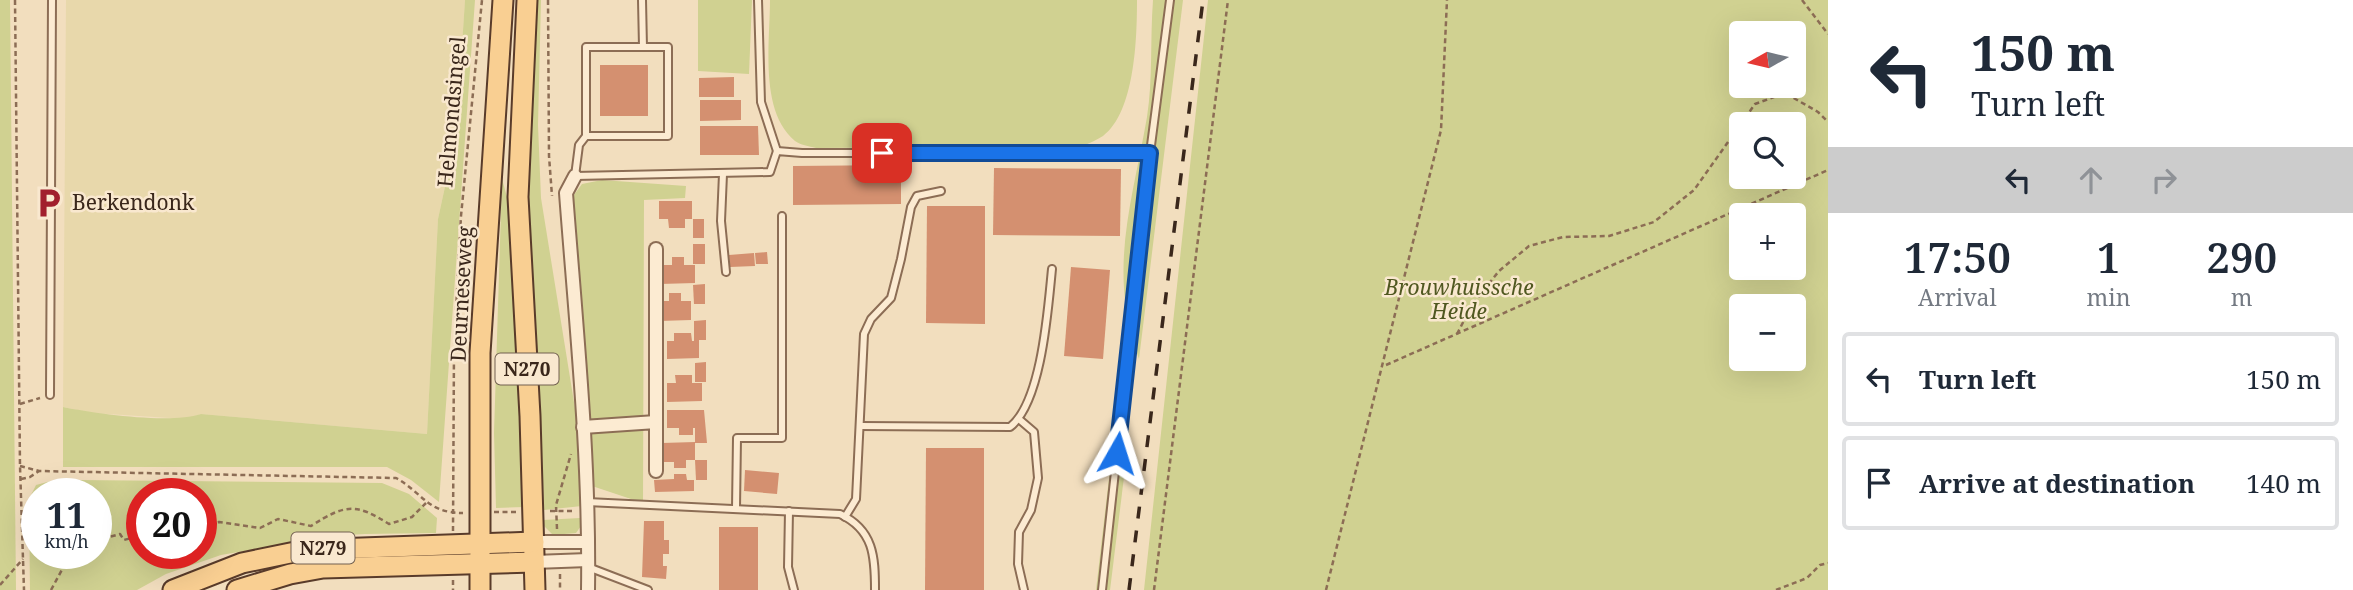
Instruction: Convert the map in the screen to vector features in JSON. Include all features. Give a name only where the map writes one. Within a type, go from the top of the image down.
[{"type":"main road","name":"Deurneseweg","points":[[480,590],[480,353],[503,0]]},
{"type":"main road","name":"N270","points":[[527,0],[518,197],[535,590]]},
{"type":"main road","points":[[479,543],[534,542]]},
{"type":"main road","name":"N279","points":[[173,590],[242,563],[284,553],[325,548],[479,543]]},
{"type":"main road","points":[[480,564],[534,562]]},
{"type":"main road","name":"N279","points":[[237,590],[290,574],[323,568],[480,564]]},
{"type":"street","points":[[575,176],[566,193],[583,427],[588,590]]},
{"type":"street","points":[[656,249],[656,471]]},
{"type":"street","points":[[583,427],[656,422]]},
{"type":"street","points":[[534,542],[588,542]]},
{"type":"street","points":[[534,562],[588,563]]},
{"type":"lane","points":[[50,395],[52,0]]},
{"type":"lane","points":[[642,0],[643,47]]},
{"type":"lane","points":[[586,136],[668,136],[668,47],[586,47],[586,136],[579,145],[575,176],[770,172],[777,150],[761,102],[758,0]]},
{"type":"lane","points":[[1102,590],[1150,153],[1170,0]]},
{"type":"lane","points":[[777,150],[802,153],[1150,153]]},
{"type":"lane","points":[[723,174],[721,221],[726,272]]},
{"type":"lane","points":[[845,517],[856,499],[864,334],[871,318],[891,298],[911,206],[917,196],[940,191]]},
{"type":"lane","points":[[736,508],[737,438],[782,438],[782,216]]},
{"type":"lane","points":[[860,426],[1010,427],[1020,420],[1032,391],[1046,329],[1052,269]]},
{"type":"lane","points":[[1020,420],[1034,432],[1038,478],[1031,510],[1019,532],[1018,564],[1024,590]]},
{"type":"lane","points":[[587,506],[736,508],[833,513],[845,517],[871,544],[875,563],[875,590]]},
{"type":"lane","points":[[789,511],[788,567],[794,590]]},
{"type":"lane","points":[[588,563],[649,590]]},
{"type":"path","points":[[15,0],[21,479]]},
{"type":"path","name":"Helmondsingel","points":[[453,544],[454,348],[461,216],[482,0]]},
{"type":"path","points":[[1154,590],[1228,0]]},
{"type":"path","points":[[1326,590],[1441,130],[1447,0]]},
{"type":"path","points":[[1802,0],[1828,34]]},
{"type":"path","points":[[1457,334],[1472,304],[1499,271],[1529,246],[1563,237],[1609,236],[1654,222],[1694,190],[1755,104],[1785,93],[1818,112],[1828,122]]},
{"type":"path","points":[[1384,366],[1828,170]]},
{"type":"path","points":[[20,404],[50,395]]},
{"type":"path","points":[[20,466],[39,471],[396,478],[406,483],[434,508],[453,513],[555,511],[587,506]]},
{"type":"path","points":[[23,478],[39,471]]},
{"type":"path","points":[[217,522],[260,528],[278,519],[311,526],[355,507],[367,510],[389,524],[412,517],[426,503]]},
{"type":"path","points":[[112,536],[120,534],[126,539]]},
{"type":"path","points":[[0,585],[21,561]]},
{"type":"path","points":[[1776,590],[1808,578],[1820,565],[1828,563]]},
{"type":"path","points":[[23,569],[24,590]]},
{"type":"path","points":[[51,590],[62,569]]},
{"type":"shaded area","points":[[66,0],[465,0],[456,136],[438,219],[427,434],[201,414],[186,419],[92,413],[63,407]]},
{"type":"green space","points":[[0,0],[10,0],[16,590],[0,590]]},
{"type":"green space","points":[[465,0],[475,0],[439,502],[411,480],[387,467],[63,467],[63,407],[133,417],[171,418],[201,414],[427,434],[438,219],[456,136]]},
{"type":"green space","points":[[535,0],[541,0],[538,125],[541,198],[578,427],[582,506],[544,510],[540,396],[525,201]]},
{"type":"green space","points":[[698,0],[752,0],[749,74],[698,71]]},
{"type":"green space","points":[[770,0],[1137,0],[1135,53],[1128,92],[1114,125],[1103,136],[1083,146],[816,148],[799,144],[784,128],[771,95],[768,56]]},
{"type":"green space","points":[[1153,0],[1183,0],[1139,359],[1125,296],[1125,238],[1149,103]]},
{"type":"green space","name":"Brouwhuissche Heide","points":[[1208,0],[1828,0],[1828,590],[1144,590]]},
{"type":"green space","points":[[502,179],[507,197],[514,290],[524,507],[496,508],[494,433]]},
{"type":"green space","points":[[602,180],[686,186],[685,198],[644,200],[643,503],[592,486],[591,435],[571,199],[582,184]]},
{"type":"green space","points":[[1111,461],[1126,461],[1110,590],[1096,590]]},
{"type":"green space","points":[[112,480],[126,480],[126,569],[180,569],[137,590],[30,590],[30,569],[112,569]]},
{"type":"green space","points":[[217,481],[382,483],[409,494],[437,518],[436,533],[331,536],[217,556]]},
{"type":"green space","points":[[580,518],[581,526],[576,533],[553,535],[544,526],[543,520]]},
{"type":"building","points":[[600,65],[648,65],[648,116],[600,116]]},
{"type":"building","points":[[734,77],[734,97],[699,97],[699,78]]},
{"type":"building","points":[[700,100],[741,100],[741,120],[700,121]]},
{"type":"building","points":[[700,126],[758,126],[759,155],[700,155]]},
{"type":"building","points":[[901,165],[901,204],[793,205],[793,166]]},
{"type":"building","points":[[994,168],[1121,169],[1120,236],[993,235]]},
{"type":"building","points":[[659,201],[692,201],[692,219],[685,219],[685,228],[669,228],[668,219],[659,219]]},
{"type":"building","points":[[927,206],[985,206],[985,324],[926,323]]},
{"type":"building","points":[[693,219],[704,219],[704,238],[693,238]]},
{"type":"building","points":[[693,244],[705,244],[705,264],[693,264]]},
{"type":"building","points":[[767,252],[768,264],[756,264],[755,253]]},
{"type":"building","points":[[754,253],[755,266],[730,267],[729,255]]},
{"type":"building","points":[[672,257],[684,257],[684,265],[695,265],[695,283],[660,284],[660,265],[672,265]]},
{"type":"building","points":[[1071,267],[1110,270],[1103,359],[1064,356]]},
{"type":"building","points":[[705,284],[705,304],[694,304],[693,285]]},
{"type":"building","points":[[669,293],[681,293],[681,301],[691,301],[691,320],[659,321],[659,301],[669,301]]},
{"type":"building","points":[[706,320],[706,340],[699,340],[699,358],[667,359],[667,341],[674,341],[674,333],[691,333],[694,341],[694,321]]},
{"type":"building","points":[[706,362],[706,382],[695,382],[695,363]]},
{"type":"building","points":[[675,375],[692,375],[692,383],[702,383],[702,401],[667,402],[667,383],[676,383]]},
{"type":"building","points":[[667,410],[704,410],[707,443],[695,443],[695,428],[693,435],[679,435],[679,428],[667,428]]},
{"type":"building","points":[[695,442],[695,460],[686,460],[686,468],[674,468],[674,462],[662,462],[662,443]]},
{"type":"building","points":[[926,448],[984,448],[984,590],[925,590]]},
{"type":"building","points":[[695,460],[707,460],[707,480],[696,480]]},
{"type":"building","points":[[745,470],[779,473],[777,494],[744,491]]},
{"type":"building","points":[[674,474],[686,474],[687,480],[694,480],[694,491],[655,492],[654,480],[674,479]]},
{"type":"building","points":[[644,521],[664,521],[664,540],[669,540],[669,554],[663,554],[663,566],[667,566],[666,579],[642,577]]},
{"type":"building","points":[[719,527],[758,527],[758,590],[719,590]]},
{"type":"railway","points":[[1129,590],[1203,0]]},
{"type":"place","name":"Berkendonk","points":[[49,203]]},
{"type":"route","points":[[882,153],[1150,153],[1117,453]]}]
